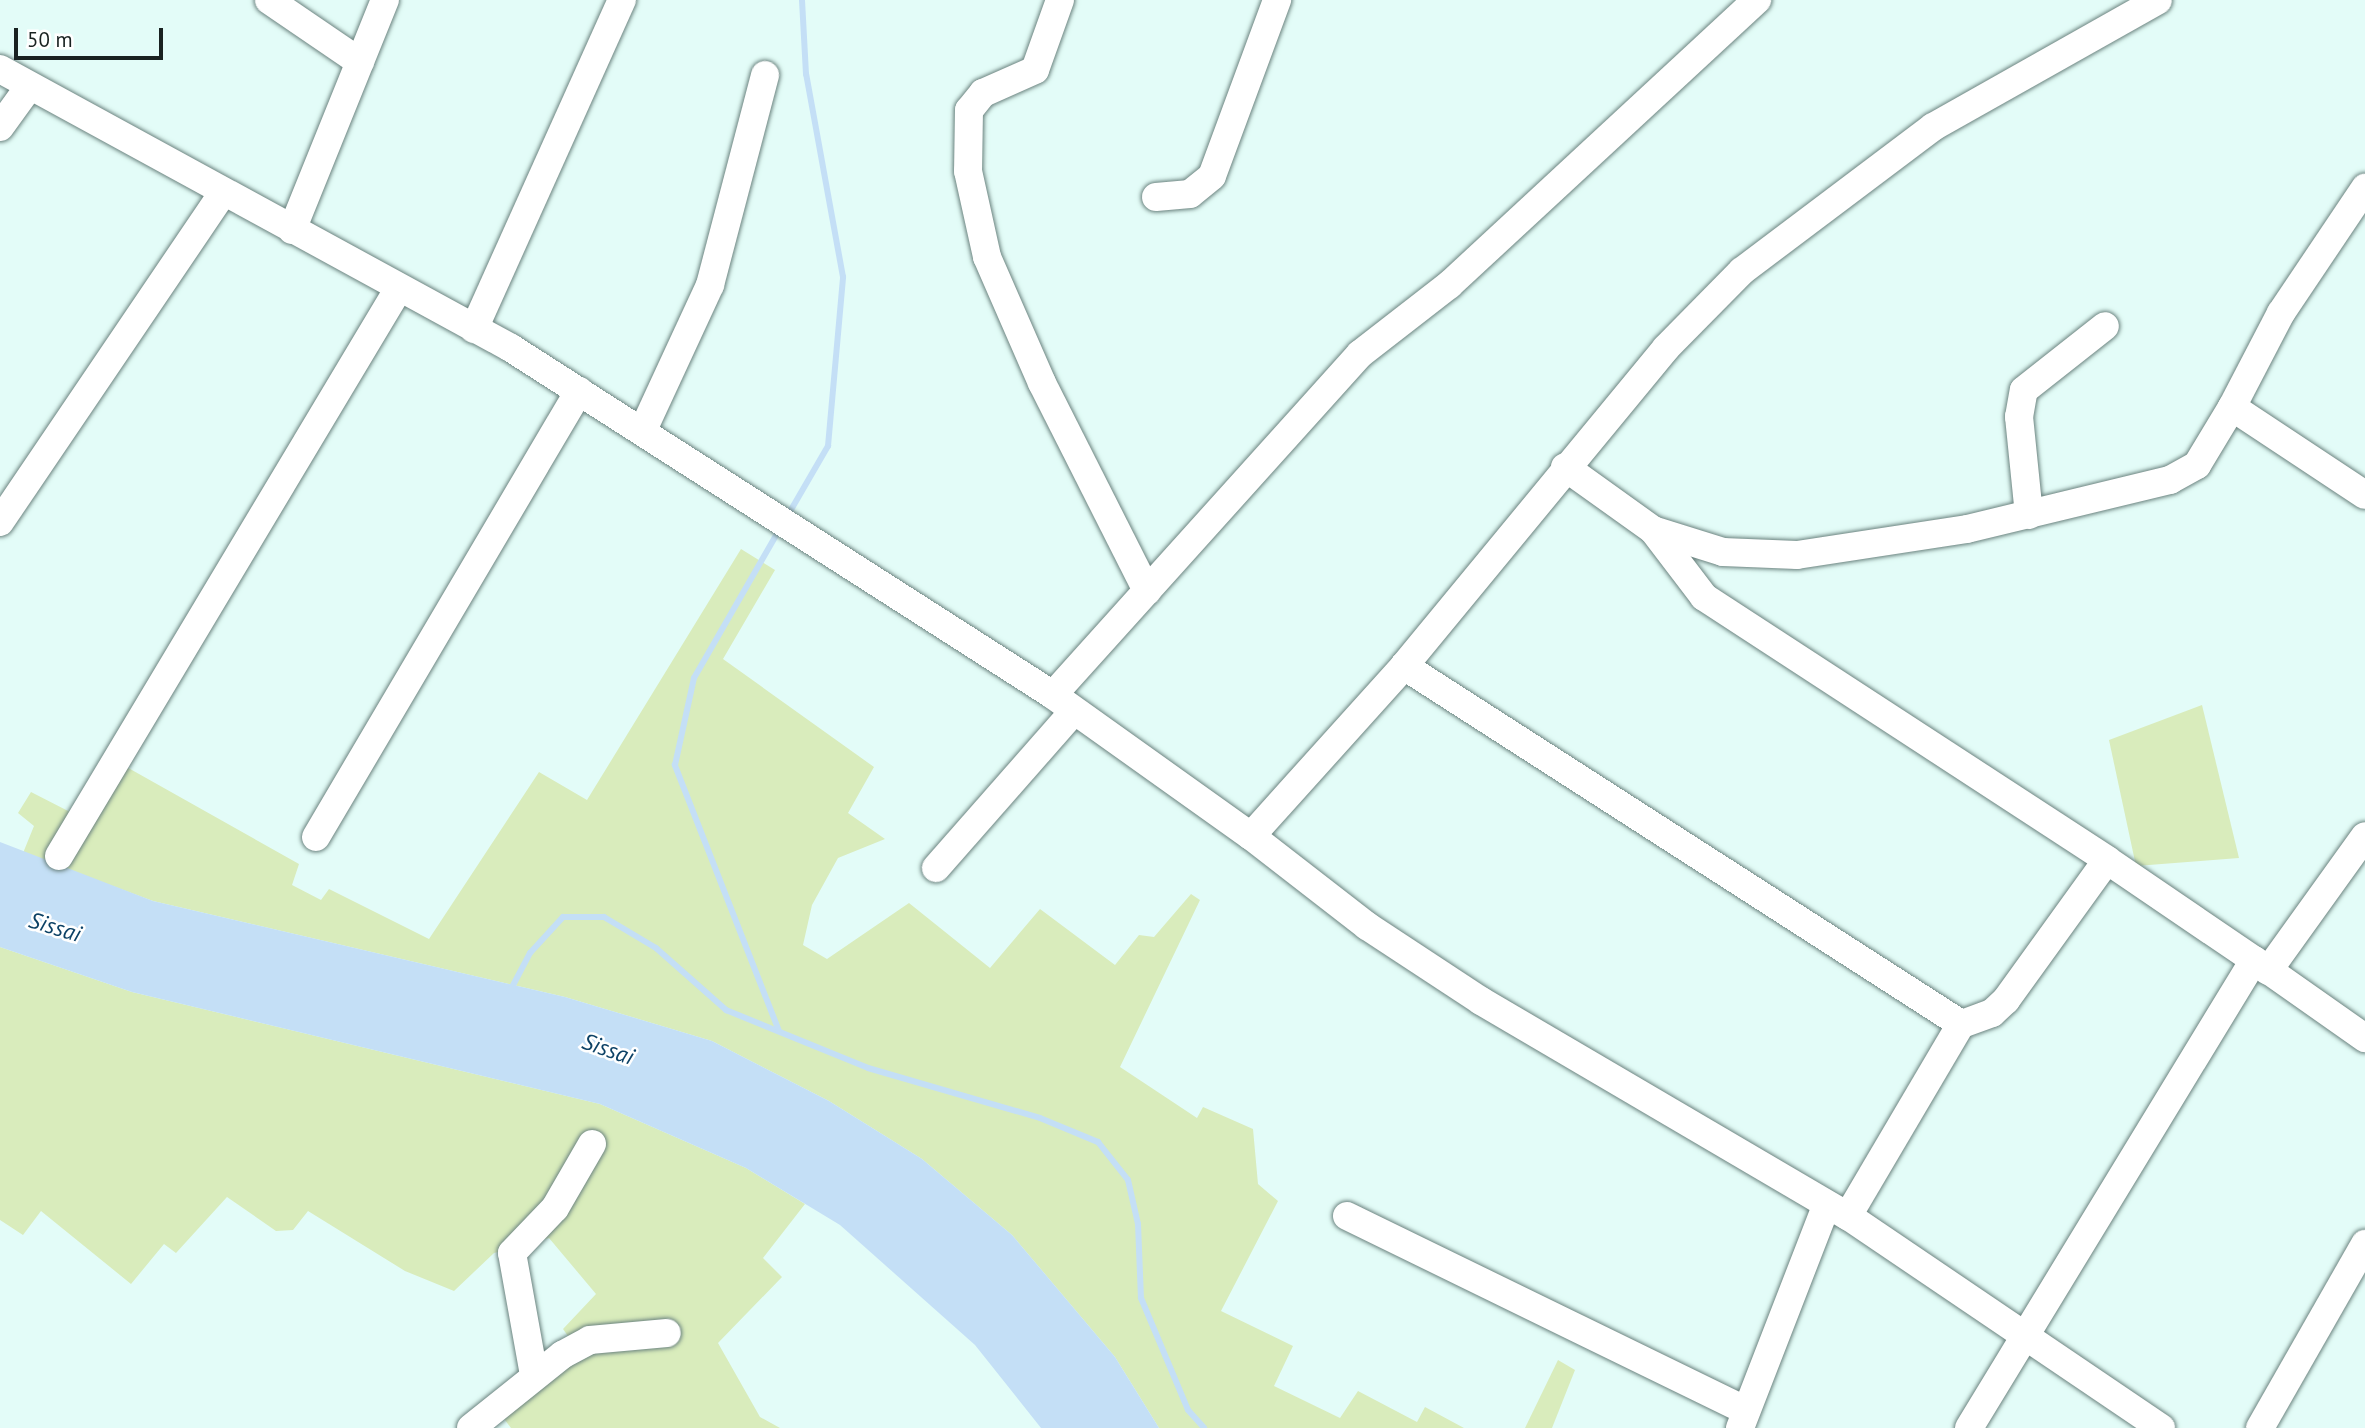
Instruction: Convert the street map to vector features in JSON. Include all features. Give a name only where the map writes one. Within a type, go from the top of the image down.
[{"type":"street","points":[[268,0],[360,62]]},
{"type":"street","points":[[292,230],[385,0]]},
{"type":"street","points":[[474,329],[622,0]]},
{"type":"street","points":[[1060,0],[1035,70],[983,93],[969,110],[968,171],[988,257],[1042,383],[1147,591]]},
{"type":"street","points":[[1156,197],[1189,194],[1212,176],[1277,0]]},
{"type":"street","points":[[936,868],[1147,591],[1360,354],[1449,285],[1757,0]]},
{"type":"street","points":[[1251,836],[1404,666],[1565,467],[1667,348],[1802,220],[1944,120],[2158,0]]},
{"type":"street","points":[[0,69],[474,329],[643,430],[1063,703],[1251,836],[1367,926],[1481,1002],[1838,1210],[2026,1334],[2161,1428]]},
{"type":"street","points":[[643,430],[710,285],[765,75]]},
{"type":"street","points":[[0,127],[29,87]]},
{"type":"street","points":[[1653,530],[1723,552],[1797,555],[2029,515],[2170,480],[2197,465],[2232,407],[2281,313],[2365,188]]},
{"type":"street","points":[[0,522],[223,193]]},
{"type":"street","points":[[59,856],[398,288]]},
{"type":"street","points":[[2029,515],[2019,417],[2024,390],[2105,326]]},
{"type":"street","points":[[316,837],[579,391]]},
{"type":"street","points":[[2232,407],[2365,495]]},
{"type":"street","points":[[1565,467],[1653,530],[1704,597],[2107,860],[2365,1038]]},
{"type":"street","points":[[1404,666],[1961,1024]]},
{"type":"street","points":[[1969,1428],[2261,965],[2365,836]]},
{"type":"street","points":[[1347,1216],[1743,1419],[1838,1210],[1961,1024],[1992,1013],[2006,1000],[2107,860]]},
{"type":"street","points":[[534,1376],[512,1253],[555,1208],[592,1144]]},
{"type":"street","points":[[2260,1428],[2365,1244]]},
{"type":"street","points":[[471,1428],[534,1376],[590,1340],[667,1333]]},
{"type":"green space","points":[[741,549],[775,570],[723,659],[874,767],[848,813],[885,839],[838,858],[812,905],[803,945],[827,959],[909,903],[990,968],[1040,909],[1115,965],[1139,935],[1154,937],[1191,894],[1200,900],[1120,1067],[1197,1118],[1203,1107],[1253,1129],[1258,1184],[1278,1201],[1221,1311],[1293,1346],[1274,1386],[1340,1418],[1358,1391],[1417,1422],[1425,1407],[1464,1428],[1159,1428],[1115,1357],[1012,1235],[922,1159],[829,1101],[712,1041],[565,997],[153,901],[23,853],[34,826],[18,813],[31,792],[72,813],[107,756],[299,864],[292,885],[321,900],[329,889],[429,939],[539,772],[587,800]]},
{"type":"green space","points":[[2202,705],[2239,858],[2136,866],[2109,740]]},
{"type":"green space","points":[[0,947],[132,992],[600,1104],[746,1168],[805,1204],[763,1258],[782,1277],[718,1343],[760,1417],[780,1428],[511,1428],[499,1412],[583,1357],[563,1329],[596,1294],[549,1238],[494,1253],[454,1291],[405,1271],[308,1211],[293,1230],[276,1231],[227,1197],[176,1253],[164,1244],[131,1284],[41,1211],[23,1235],[0,1220]]},
{"type":"green space","points":[[1558,1360],[1575,1370],[1552,1428],[1525,1428]]},
{"type":"water","name":"Sissai","points":[[0,842],[153,901],[565,997],[712,1041],[829,1101],[922,1159],[1012,1235],[1115,1357],[1159,1428],[1041,1428],[975,1345],[840,1225],[746,1168],[600,1104],[132,992],[0,947]]},
{"type":"waterway","points":[[788,515],[828,446],[843,277],[806,74],[802,0]]},
{"type":"waterway","points":[[779,530],[694,678],[675,765],[779,1031]]},
{"type":"waterway","points":[[510,991],[530,953],[563,917],[604,917],[656,948],[726,1010],[868,1068],[1040,1118],[1098,1142],[1128,1180],[1138,1224],[1141,1298],[1188,1410],[1204,1428]]}]
